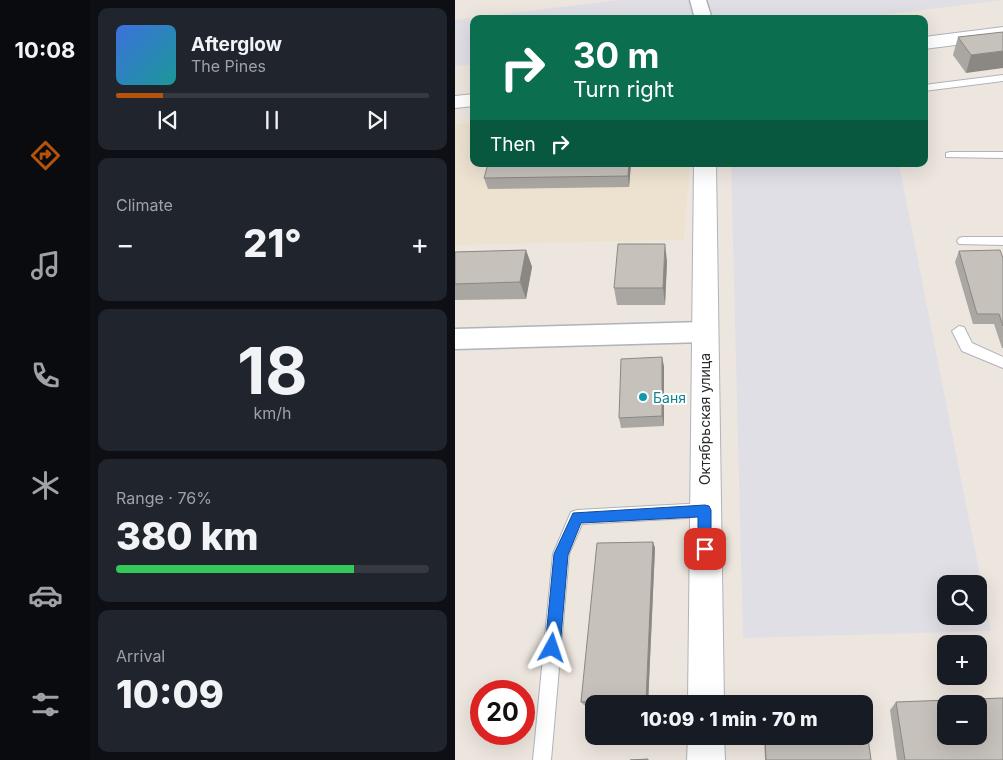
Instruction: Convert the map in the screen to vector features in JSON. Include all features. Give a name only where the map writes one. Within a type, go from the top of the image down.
[{"type":"street","points":[[698,0],[703,15]]},
{"type":"street","points":[[928,42],[1003,33]]},
{"type":"street","points":[[455,102],[470,100]]},
{"type":"street","name":"Октябрьская улица","points":[[705,167],[706,695]]},
{"type":"street","points":[[455,339],[704,332]]},
{"type":"street","points":[[706,745],[706,760]]},
{"type":"lane","points":[[928,87],[1003,78]]},
{"type":"lane","points":[[950,155],[1003,155]]},
{"type":"lane","points":[[963,241],[1003,241]]},
{"type":"lane","points":[[959,331],[967,347],[1003,363]]},
{"type":"lane","points":[[542,760],[561,554],[577,517],[705,510]]},
{"type":"shaded area","points":[[618,0],[1003,0],[882,15],[496,15]]},
{"type":"shaded area","points":[[470,18],[470,64],[455,66],[455,20]]},
{"type":"shaded area","points":[[470,123],[470,167],[690,167],[684,240],[455,245],[455,125]]},
{"type":"shaded area","points":[[731,167],[900,167],[980,575],[937,575],[937,625],[987,625],[987,611],[991,631],[743,638]]},
{"type":"building","points":[[1003,32],[1003,51],[971,55],[958,37]]},
{"type":"building","points":[[487,167],[629,167],[628,176],[484,178]]},
{"type":"building","points":[[618,244],[665,244],[663,288],[614,288]]},
{"type":"building","points":[[526,250],[520,282],[455,284],[455,252]]},
{"type":"building","points":[[1000,250],[1003,258],[1003,326],[999,314],[977,314],[959,251]]},
{"type":"building","name":"Баня","points":[[662,357],[662,416],[619,418],[621,359]]},
{"type":"building","points":[[653,542],[646,695],[585,695],[585,702],[581,702],[597,543]]},
{"type":"building","points":[[1003,698],[1003,760],[905,760],[896,702],[937,700],[937,745],[987,745],[987,699]]},
{"type":"building","points":[[765,745],[869,745],[871,760],[766,760]]},
{"type":"place","name":"Баня","points":[[643,397]]},
{"type":"route","points":[[552,648],[561,554],[577,517],[705,510],[705,549]]}]
